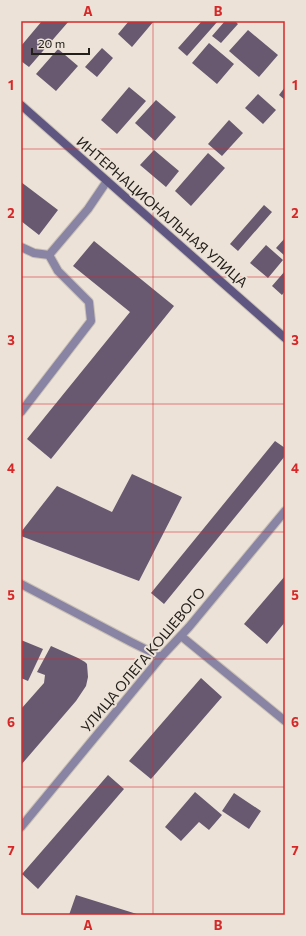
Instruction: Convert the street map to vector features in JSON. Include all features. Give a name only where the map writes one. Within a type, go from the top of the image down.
[{"type":"main road","name":"ИНТЕРНАЦИОНАЛЬНАЯ УЛИЦА","points":[[21,105],[285,338]]},
{"type":"street","points":[[49,255],[88,209],[107,180]]},
{"type":"street","points":[[21,247],[34,253],[49,255]]},
{"type":"street","points":[[21,412],[91,320],[89,302],[58,271],[49,255]]},
{"type":"street","name":"УЛИЦА ОЛЕГА КОШЕВОГО","points":[[21,827],[161,657],[181,636],[285,511]]},
{"type":"street","points":[[21,584],[161,657]]},
{"type":"street","points":[[181,636],[285,721]]},
{"type":"building","points":[[42,21],[69,21],[29,67],[21,61],[21,46]]},
{"type":"building","points":[[129,21],[154,21],[132,47],[118,34]]},
{"type":"building","points":[[202,21],[218,21],[187,56],[178,48]]},
{"type":"building","points":[[225,21],[235,21],[238,24],[221,43],[212,36]]},
{"type":"building","points":[[248,30],[278,55],[259,77],[229,51]]},
{"type":"building","points":[[209,43],[234,64],[217,84],[192,63]]},
{"type":"building","points":[[102,48],[113,58],[97,77],[85,67]]},
{"type":"building","points":[[58,49],[78,66],[56,91],[36,74]]},
{"type":"building","points":[[129,87],[146,101],[117,134],[101,120]]},
{"type":"building","points":[[285,87],[285,100],[279,95]]},
{"type":"building","points":[[258,94],[276,110],[263,124],[245,108]]},
{"type":"building","points":[[156,100],[176,117],[155,141],[135,123]]},
{"type":"building","points":[[229,120],[243,133],[222,156],[208,144]]},
{"type":"building","points":[[154,150],[179,171],[166,187],[140,165]]},
{"type":"building","points":[[208,153],[225,168],[191,206],[175,191]]},
{"type":"building","points":[[21,182],[58,210],[39,235],[21,221]]},
{"type":"building","points":[[264,205],[272,212],[238,251],[230,244]]},
{"type":"building","points":[[285,238],[285,256],[276,248]]},
{"type":"building","points":[[94,241],[174,306],[51,459],[27,439],[130,312],[73,266]]},
{"type":"building","points":[[266,245],[283,260],[268,278],[250,263]]},
{"type":"building","points":[[285,271],[285,291],[282,295],[272,286]]},
{"type":"building","points":[[275,441],[285,448],[285,456],[164,604],[151,593]]},
{"type":"building","points":[[132,474],[182,497],[139,581],[21,536],[21,532],[57,486],[112,512]]},
{"type":"building","points":[[285,576],[285,622],[267,644],[244,624]]},
{"type":"building","points":[[21,640],[43,649],[28,681],[21,678]]},
{"type":"building","points":[[51,646],[78,658],[87,664],[88,677],[86,686],[76,701],[21,765],[21,709],[44,683],[45,675],[37,672]]},
{"type":"building","points":[[201,678],[222,697],[151,779],[129,761]]},
{"type":"building","points":[[108,775],[124,789],[38,889],[22,874]]},
{"type":"building","points":[[195,792],[222,815],[209,830],[199,822],[181,841],[165,827]]},
{"type":"building","points":[[234,793],[261,811],[249,829],[222,811]]},
{"type":"building","points":[[76,895],[140,915],[69,915]]}]
